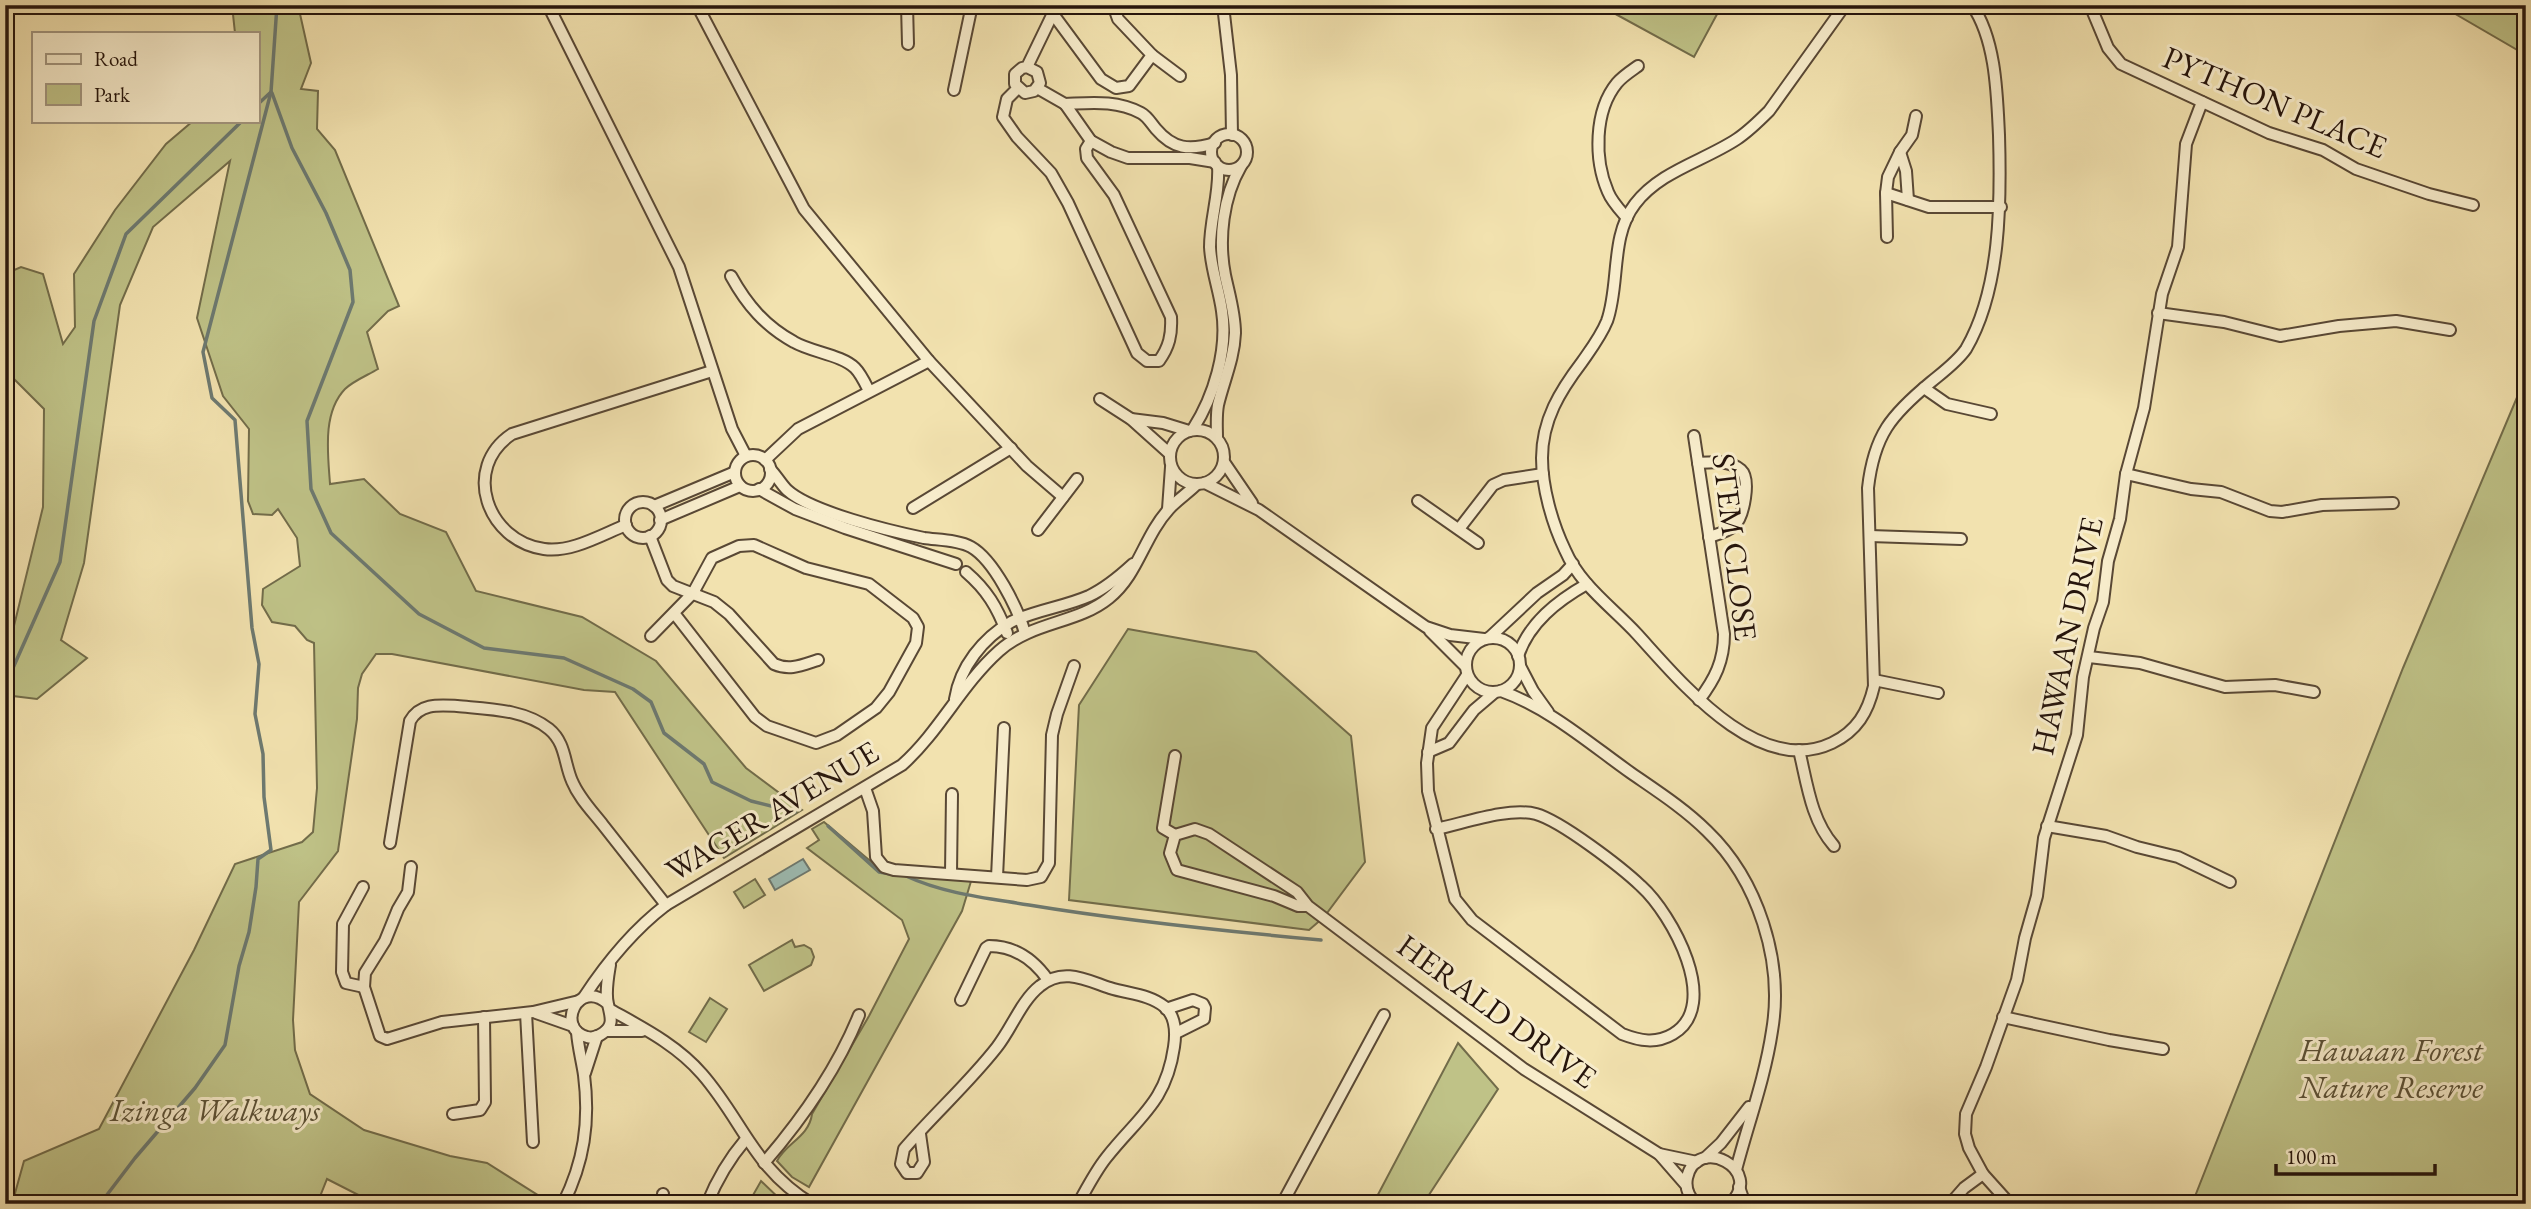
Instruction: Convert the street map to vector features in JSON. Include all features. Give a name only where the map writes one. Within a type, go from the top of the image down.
[{"type":"street","points":[[548,5],[679,267],[732,429],[746,456]]},
{"type":"street","points":[[697,5],[804,209],[929,362],[1027,466],[1063,497]]},
{"type":"street","points":[[907,5],[908,44]]},
{"type":"street","points":[[954,90],[972,5]]},
{"type":"street","points":[[1113,5],[1118,19],[1152,55],[1180,76]]},
{"type":"street","points":[[1223,5],[1231,75],[1232,135]]},
{"type":"street","points":[[1844,6],[1761,119],[1737,139],[1653,186],[1633,206],[1621,237],[1612,305],[1606,324],[1560,390],[1545,434],[1544,474],[1560,536],[1573,564],[1587,584],[1635,632],[1678,681],[1699,699],[1749,737],[1769,745],[1799,750],[1829,744],[1853,729],[1867,709],[1874,681],[1868,488],[1871,462],[1879,442],[1899,409],[1959,357],[1974,333],[1982,312],[2001,207],[1996,77],[1978,15],[1972,5]]},
{"type":"street","name":"PYTHON PLACE","points":[[2090,5],[2108,48],[2121,64],[2269,133],[2323,150],[2341,163],[2429,194],[2473,205]]},
{"type":"street","points":[[1055,9],[1101,79],[1116,88],[1129,86],[1152,55]]},
{"type":"street","points":[[1027,67],[1055,9]]},
{"type":"street","points":[[1627,218],[1608,192],[1601,170],[1598,142],[1609,94],[1622,77],[1638,66]]},
{"type":"street","points":[[1027,67],[1037,72],[1040,77],[1037,88],[1025,93],[1017,89],[1015,74],[1027,67]]},
{"type":"street","points":[[1037,88],[1065,104],[1091,141],[1128,158],[1190,158],[1232,170],[1241,166]]},
{"type":"street","points":[[1017,89],[1007,99],[1003,117],[1017,137],[1051,173],[1068,203],[1137,353],[1147,361],[1159,362],[1172,334],[1171,317],[1114,195],[1087,158],[1086,149],[1091,141]]},
{"type":"street","points":[[1065,104],[1104,102],[1125,107],[1143,114],[1167,142],[1195,148],[1214,143],[1222,136],[1232,135],[1241,139],[1246,147],[1246,157],[1230,189],[1222,238],[1223,263],[1234,313],[1235,331],[1231,363],[1217,413],[1217,438]]},
{"type":"street","name":"HAWAAN DRIVE","points":[[2010,1204],[1983,1174],[1969,1148],[1965,1123],[1969,1104],[1986,1067],[2017,980],[2037,896],[2042,848],[2059,787],[2076,743],[2081,691],[2094,628],[2103,602],[2108,561],[2120,519],[2126,474],[2144,408],[2158,313],[2180,232],[2186,144],[2202,102]]},
{"type":"street","points":[[1887,237],[1888,177],[1912,135],[1916,116]]},
{"type":"street","points":[[1168,509],[1170,459],[1176,440],[1191,430],[1208,404],[1223,345],[1222,310],[1210,246],[1219,182],[1212,153],[1214,143]]},
{"type":"street","points":[[1900,152],[1906,171],[1908,200]]},
{"type":"street","points":[[1886,193],[1929,207],[2001,207]]},
{"type":"street","points":[[730,276],[744,299],[762,319],[794,342],[817,353],[847,362],[859,372],[869,391]]},
{"type":"street","points":[[2158,313],[2224,322],[2280,336],[2339,326],[2396,321],[2451,330]]},
{"type":"street","points":[[929,362],[797,429],[768,464],[767,483],[759,489],[749,490],[740,486],[734,472],[738,462],[746,456],[756,455],[768,464],[788,491],[803,500],[849,519],[919,537],[970,546],[985,559],[1021,618],[1025,633]]},
{"type":"street","points":[[626,525],[569,547],[554,550],[532,546],[516,537],[495,517],[485,493],[486,467],[498,445],[512,434],[712,371]]},
{"type":"street","points":[[1924,388],[1947,404],[1991,414]]},
{"type":"street","points":[[1100,400],[1131,419],[1170,459],[1180,478],[1200,483],[1259,510]]},
{"type":"street","points":[[1131,419],[1210,432],[1222,445],[1224,462],[1247,498],[1259,510],[1426,627],[1466,670],[1477,688],[1532,704],[1692,817],[1721,847],[1743,878],[1761,917],[1773,967],[1775,988],[1772,1032],[1736,1170],[1745,1204]]},
{"type":"street","name":"STEM CLOSE","points":[[1694,436],[1723,617],[1724,646],[1719,670],[1699,699]]},
{"type":"street","points":[[913,508],[1011,448]]},
{"type":"street","points":[[1137,560],[1168,509],[1200,483],[1217,475],[1224,462]]},
{"type":"street","points":[[1698,463],[1730,464],[1744,472],[1746,479],[1740,520],[1729,530],[1709,537]]},
{"type":"street","points":[[654,506],[734,472]]},
{"type":"street","points":[[1459,529],[1493,485],[1503,480],[1544,474]]},
{"type":"street","points":[[2126,474],[2234,496],[2270,511],[2282,512],[2322,505],[2393,503]]},
{"type":"street","points":[[1038,530],[1077,479]]},
{"type":"street","points":[[660,520],[740,486]]},
{"type":"street","points":[[759,489],[795,509],[954,561],[956,564]]},
{"type":"street","points":[[1418,500],[1478,543]]},
{"type":"street","points":[[645,502],[654,506],[660,520],[657,529],[650,536],[635,536],[626,525],[628,510],[635,504],[645,502]]},
{"type":"street","points":[[650,536],[667,580],[673,586],[714,602],[729,614],[775,664],[783,668],[794,668],[818,660]]},
{"type":"street","points":[[1870,536],[1961,539]]},
{"type":"street","points":[[651,636],[693,593],[712,558],[739,546],[754,545],[806,568],[869,584],[914,618],[918,627],[916,643],[876,708],[837,735],[816,743],[767,726],[755,717],[674,613]]},
{"type":"street","name":"WAGER AVENUE","points":[[955,699],[960,677],[968,662],[995,634],[1021,618],[1088,596],[1115,580],[1137,560]]},
{"type":"street","name":"WAGER AVENUE","points":[[581,999],[632,933],[666,905],[902,765],[938,727],[955,699],[984,665],[1010,642],[1025,633],[1099,605],[1124,584],[1137,560]]},
{"type":"street","points":[[1436,829],[1504,814],[1534,814],[1558,824],[1613,864],[1642,887],[1668,919],[1684,954],[1695,995],[1687,1023],[1657,1041],[1622,1034],[1477,925],[1461,910],[1455,899],[1436,829],[1428,791],[1428,752],[1432,727],[1466,670],[1470,649],[1487,639],[1573,564]]},
{"type":"street","points":[[966,572],[979,584],[1000,612],[1010,642]]},
{"type":"street","points":[[1428,752],[1449,743],[1474,710],[1497,692],[1510,687],[1517,679],[1519,661],[1532,626],[1567,596],[1587,584]]},
{"type":"street","points":[[1426,627],[1450,635],[1503,640],[1511,645],[1533,691],[1552,718]]},
{"type":"street","points":[[2088,657],[2140,663],[2225,687],[2275,685],[2314,692]]},
{"type":"street","points":[[865,788],[873,811],[874,848],[879,862],[894,870],[1035,879],[1041,877],[1047,870],[1054,724],[1074,666]]},
{"type":"street","points":[[1874,681],[1938,693]]},
{"type":"street","points":[[390,843],[410,721],[414,714],[426,706],[447,705],[499,710],[520,715],[547,728],[563,746],[566,768],[578,792],[666,905]]},
{"type":"street","points":[[997,877],[1004,728]]},
{"type":"street","points":[[1799,750],[1817,820],[1822,832],[1834,846]]},
{"type":"street","name":"HERALD DRIVE","points":[[1175,756],[1163,828],[1175,835],[1195,829],[1209,834],[1297,892],[1308,906],[1524,1069],[1659,1154],[1696,1204]]},
{"type":"street","points":[[951,873],[953,794]]},
{"type":"street","points":[[2048,826],[2106,836],[2178,857],[2230,882]]},
{"type":"street","name":"HERALD DRIVE","points":[[1175,835],[1170,853],[1177,870],[1308,906]]},
{"type":"street","points":[[411,867],[408,892],[384,942],[367,968],[364,987],[380,1036],[387,1039],[426,1026],[530,1012],[597,997],[675,1047],[704,1075],[764,1163],[791,1190],[812,1204]]},
{"type":"street","points":[[363,887],[343,924],[342,972],[346,983],[364,987]]},
{"type":"street","points":[[961,1000],[989,946],[1002,948],[1032,960],[1048,980]]},
{"type":"street","points":[[584,1076],[602,1034],[611,1021],[611,962]]},
{"type":"street","points":[[920,1134],[996,1049],[1028,998],[1048,980],[1075,976],[1113,989],[1142,995],[1166,1009],[1176,1033],[1172,1061],[1157,1100],[1098,1168],[1079,1204]]},
{"type":"street","points":[[563,1204],[578,1172],[583,1151],[584,1076],[571,1012],[581,999]]},
{"type":"street","points":[[1166,1009],[1193,1000],[1203,1004],[1205,1008],[1204,1019],[1176,1033]]},
{"type":"street","points":[[530,1012],[575,1029],[586,1037],[626,1029],[648,1032]]},
{"type":"street","points":[[530,1012],[533,1142]]},
{"type":"street","points":[[764,1163],[813,1100],[850,1037],[859,1015]]},
{"type":"street","points":[[1282,1204],[1384,1015]]},
{"type":"street","points":[[453,1114],[480,1110],[485,1102],[484,1017]]},
{"type":"street","points":[[2003,1017],[2163,1049]]},
{"type":"street","points":[[1685,1204],[1687,1177],[1741,1120],[1755,1099]]},
{"type":"street","points":[[708,1204],[715,1183],[746,1139]]},
{"type":"street","name":"HERALD DRIVE","points":[[1659,1154],[1701,1160],[1723,1159],[1736,1170]]},
{"type":"street","points":[[1950,1204],[1964,1188],[1983,1174]]},
{"type":"street","points":[[1730,1204],[1740,1186]]},
{"type":"green space","name":"Izinga Walkways","points":[[232,5],[298,5],[311,63],[301,89],[318,91],[317,129],[335,150],[399,306],[388,311],[367,332],[378,369],[345,389],[333,410],[328,434],[330,484],[364,479],[400,514],[446,532],[476,591],[582,617],[656,661],[746,768],[802,810],[724,858],[615,692],[584,690],[392,654],[376,654],[362,674],[338,851],[299,902],[293,1020],[295,1050],[310,1094],[364,1130],[450,1156],[487,1163],[552,1204],[376,1204],[327,1179],[317,1204],[12,1204],[24,1161],[99,1129],[194,950],[235,864],[302,842],[313,832],[317,788],[314,643],[307,640],[295,626],[272,622],[262,605],[263,589],[300,566],[297,538],[278,509],[272,515],[253,514],[248,501],[249,429],[223,396],[197,318],[230,161],[153,227],[120,305],[84,563],[61,640],[87,658],[37,699],[5,695],[5,629],[13,630],[43,507],[44,409],[5,370],[5,274],[21,267],[43,274],[63,344],[75,327],[74,274],[115,210],[166,144],[192,122],[259,122],[259,32],[235,32]]},
{"type":"green space","points":[[1599,5],[1722,5],[1694,57]]},
{"type":"green space","points":[[2440,5],[2526,5],[2526,55]]},
{"type":"green space","name":"Hawaan Forest Nature Reserve","points":[[2526,376],[2526,1204],[2192,1204],[2403,668]]},
{"type":"green space","points":[[1128,629],[1256,652],[1351,736],[1365,862],[1324,917],[1309,930],[1069,900],[1079,705]]},
{"type":"green space","points":[[824,822],[875,865],[888,870],[972,878],[962,911],[809,1187],[792,1177],[777,1161],[807,1129],[812,1114],[869,1016],[909,939],[902,920],[807,848],[819,840],[812,829]]},
{"type":"green space","points":[[755,879],[765,895],[744,908],[734,892]]},
{"type":"green space","points":[[792,940],[795,947],[804,945],[811,949],[814,957],[811,965],[764,991],[749,965]]},
{"type":"green space","points":[[710,998],[727,1009],[706,1042],[689,1032]]},
{"type":"green space","points":[[1458,1043],[1498,1089],[1423,1204],[1373,1204]]},
{"type":"green space","points":[[761,1181],[785,1204],[748,1204]]},
{"type":"water","points":[[803,859],[810,870],[775,890],[769,879]]},
{"type":"waterway","points":[[259,103],[271,92],[277,5]]},
{"type":"waterway","points":[[100,1204],[195,1088],[225,1045],[239,966],[249,932],[258,859],[271,850],[264,797],[263,754],[255,714],[259,664],[252,628],[235,420],[212,398],[203,352],[271,92]]},
{"type":"waterway","points":[[272,93],[292,148],[326,213],[350,270],[353,302],[307,421],[311,489],[331,533],[419,614],[484,648],[564,658],[633,689],[651,702],[664,733],[704,764],[712,782],[751,801],[795,812]]},
{"type":"waterway","points":[[5,686],[60,562],[94,321],[126,234],[241,122]]},
{"type":"waterway","points":[[828,826],[879,872],[891,874]]},
{"type":"waterway","points":[[906,876],[966,895],[1065,911],[1321,940]]}]
